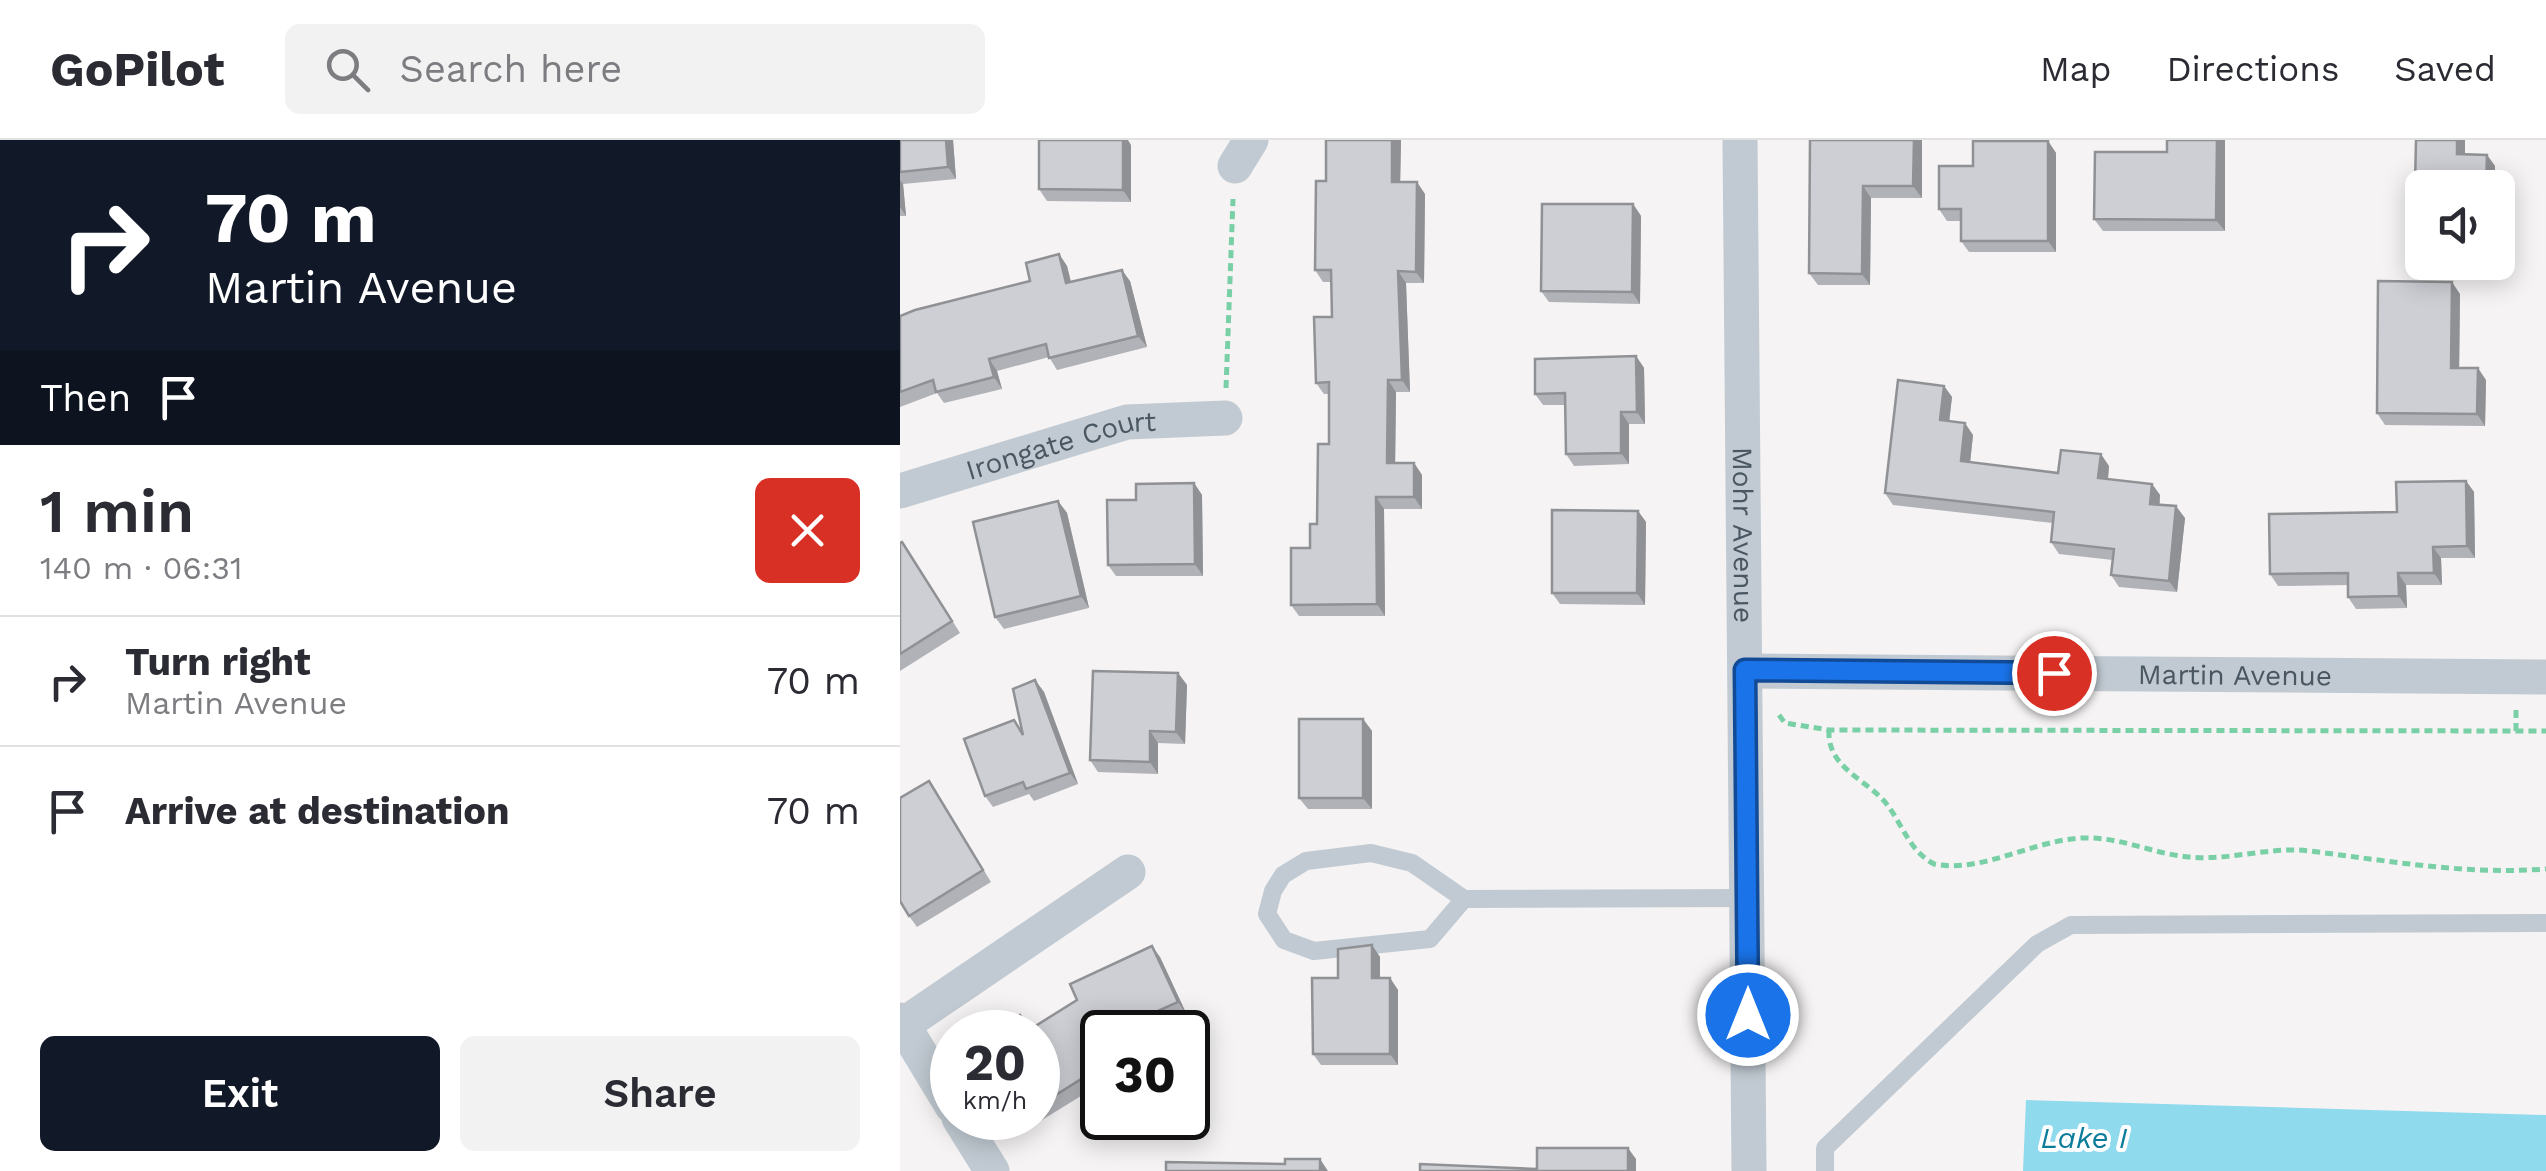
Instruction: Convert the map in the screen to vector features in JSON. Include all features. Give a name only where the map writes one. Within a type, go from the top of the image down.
[{"type":"street","name":"Mohr Avenue","points":[[1740,140],[1749,1171]]},
{"type":"street","name":"Irongate Court","points":[[900,490],[1127,422],[1224,418]]},
{"type":"street","points":[[2545,677],[2546,664]]},
{"type":"street","name":"Martin Avenue","points":[[1745,670],[2545,677]]},
{"type":"street","points":[[930,1070],[901,1023],[1128,872]]},
{"type":"street","points":[[973,1140],[992,1171]]},
{"type":"lane","points":[[1464,899],[1430,938],[1314,951],[1284,940],[1267,914],[1273,890],[1284,875],[1306,861],[1370,853],[1412,863],[1464,899],[1747,898]]},
{"type":"lane","points":[[1825,1171],[1825,1148],[2038,944],[2071,925],[2546,922]]},
{"type":"path","points":[[1224,418],[1243,153]]},
{"type":"path","points":[[1745,670],[1785,723],[1829,730],[2546,731]]},
{"type":"path","points":[[1829,730],[1832,751],[1843,767],[1886,803],[1922,858],[1950,867],[2035,845],[2089,838],[2188,857],[2226,858],[2292,850],[2434,868],[2546,868]]},
{"type":"water","name":"Lake I","points":[[2026,1100],[2546,1115],[2546,1171],[2023,1171]]},
{"type":"building","points":[[900,140],[946,140],[948,167],[900,172]]},
{"type":"building","points":[[1039,140],[1123,140],[1123,190],[1039,189]]},
{"type":"building","points":[[1326,140],[1392,140],[1392,182],[1417,182],[1416,272],[1398,271],[1402,380],[1388,380],[1387,463],[1414,463],[1414,497],[1376,497],[1377,604],[1291,605],[1291,548],[1310,548],[1310,524],[1317,524],[1318,444],[1329,444],[1329,382],[1316,383],[1314,317],[1332,317],[1331,270],[1315,270],[1316,181],[1326,181]]},
{"type":"building","points":[[1810,140],[1914,140],[1913,186],[1863,186],[1862,274],[1809,273]]},
{"type":"building","points":[[2167,140],[2217,140],[2216,220],[2094,219],[2095,152],[2167,152]]},
{"type":"building","points":[[2416,140],[2457,140],[2457,154],[2487,155],[2487,170],[2415,170]]},
{"type":"building","points":[[1973,141],[2048,141],[2048,241],[1961,241],[1961,209],[1939,209],[1939,166],[1973,166]]},
{"type":"building","points":[[1542,204],[1633,204],[1632,292],[1541,291]]},
{"type":"building","points":[[1059,254],[1066,283],[1122,270],[1138,336],[1049,358],[1046,344],[989,359],[994,377],[936,392],[933,380],[900,392],[900,316],[1030,281],[1026,263]]},
{"type":"building","points":[[2378,281],[2452,282],[2451,368],[2478,368],[2477,414],[2377,413]]},
{"type":"building","points":[[1636,356],[1637,412],[1621,412],[1621,453],[1566,454],[1565,393],[1535,394],[1535,359]]},
{"type":"building","points":[[1898,380],[1944,386],[1940,420],[1965,423],[1961,461],[2058,473],[2061,450],[2101,454],[2098,478],[2152,484],[2150,504],[2176,506],[2169,581],[2111,575],[2114,549],[2051,542],[2054,512],[1885,493]]},
{"type":"building","points":[[2466,481],[2467,546],[2433,547],[2434,573],[2398,573],[2399,596],[2348,597],[2348,573],[2270,574],[2269,514],[2397,512],[2396,482]]},
{"type":"building","points":[[1194,483],[1195,564],[1108,565],[1107,500],[1136,500],[1136,484]]},
{"type":"building","points":[[1058,501],[1081,596],[995,617],[973,522]]},
{"type":"building","points":[[1552,510],[1638,511],[1637,593],[1552,593]]},
{"type":"building","points":[[900,543],[952,621],[900,654]]},
{"type":"building","points":[[1093,671],[1178,673],[1176,732],[1150,731],[1150,762],[1090,760]]},
{"type":"building","points":[[1035,680],[1070,773],[1026,789],[1023,782],[985,796],[964,739],[1014,720],[1023,735],[1013,689]]},
{"type":"building","points":[[1299,719],[1363,719],[1363,798],[1299,798]]},
{"type":"building","points":[[929,781],[983,870],[909,916],[900,901],[900,798]]},
{"type":"building","points":[[1372,945],[1372,978],[1390,978],[1390,1054],[1313,1054],[1312,978],[1338,978],[1338,949]]},
{"type":"building","points":[[1152,946],[1178,1002],[1160,1010],[1080,1010],[1080,1080],[1060,1092],[1060,1011],[1077,1000],[1070,984]]},
{"type":"building","points":[[1537,1148],[1628,1148],[1628,1171],[1420,1171],[1420,1164],[1537,1169]]},
{"type":"building","points":[[1285,1159],[1320,1159],[1320,1171],[1166,1171],[1166,1162],[1285,1164]]},
{"type":"route","points":[[1748,1015],[1745,670],[2054,673]]}]
